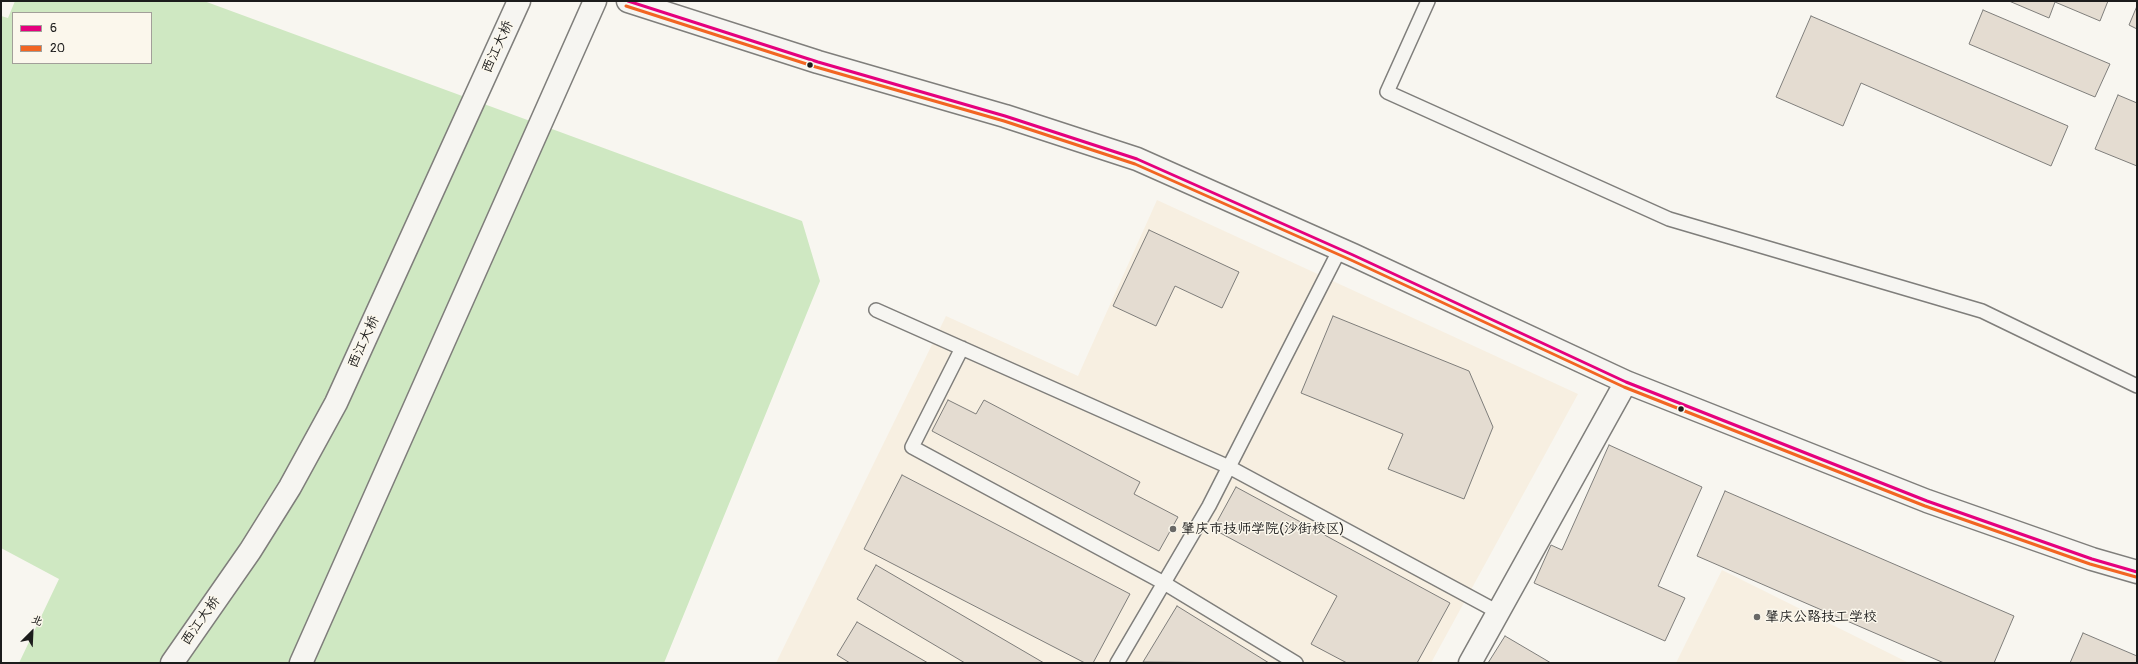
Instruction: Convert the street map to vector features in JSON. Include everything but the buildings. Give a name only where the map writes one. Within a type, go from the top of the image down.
[{"type":"street","name":"西江大桥","points":[[172,663],[254,544],[290,487],[336,403],[519,1]]},
{"type":"street","points":[[301,663],[595,1]]},
{"type":"street","points":[[628,1],[818,62],[1005,116],[1137,159],[1340,249],[1626,382],[1927,501],[2092,560],[2137,572]]},
{"type":"street","points":[[1470,663],[1626,382]]},
{"type":"lane","points":[[1428,1],[1387,92],[1669,219],[1982,311],[2137,386]]},
{"type":"lane","points":[[1117,663],[1209,506],[1340,249]]},
{"type":"lane","points":[[876,310],[1229,467],[1498,612]]},
{"type":"lane","points":[[962,348],[912,448],[1164,583],[1296,663]]},
{"type":"shaded area","name":"肇庆市技师学院(沙街校区)","points":[[1157,200],[1578,394],[1431,663],[776,663],[946,316],[1078,376]]},
{"type":"shaded area","name":"肇庆公路技工学校","points":[[1722,570],[1909,663],[1676,663]]},
{"type":"green space","points":[[15,1],[204,1],[802,221],[820,281],[664,663],[19,663],[59,579],[1,548],[1,16],[8,18]]},
{"type":"transit line","name":"6","points":[[628,1],[818,62],[1005,116],[1137,159],[1353,255],[1626,382],[1927,501],[2092,559],[2137,572]]},
{"type":"transit line","name":"20","points":[[626,6],[816,67],[1004,121],[1135,164],[1351,260],[1624,387],[1925,506],[2090,564],[2136,577]]},
{"type":"place","name":"肇庆市技师学院(沙街校区)","points":[[1173,529]]},
{"type":"place","name":"肇庆公路技工学校","points":[[1757,617]]}]
